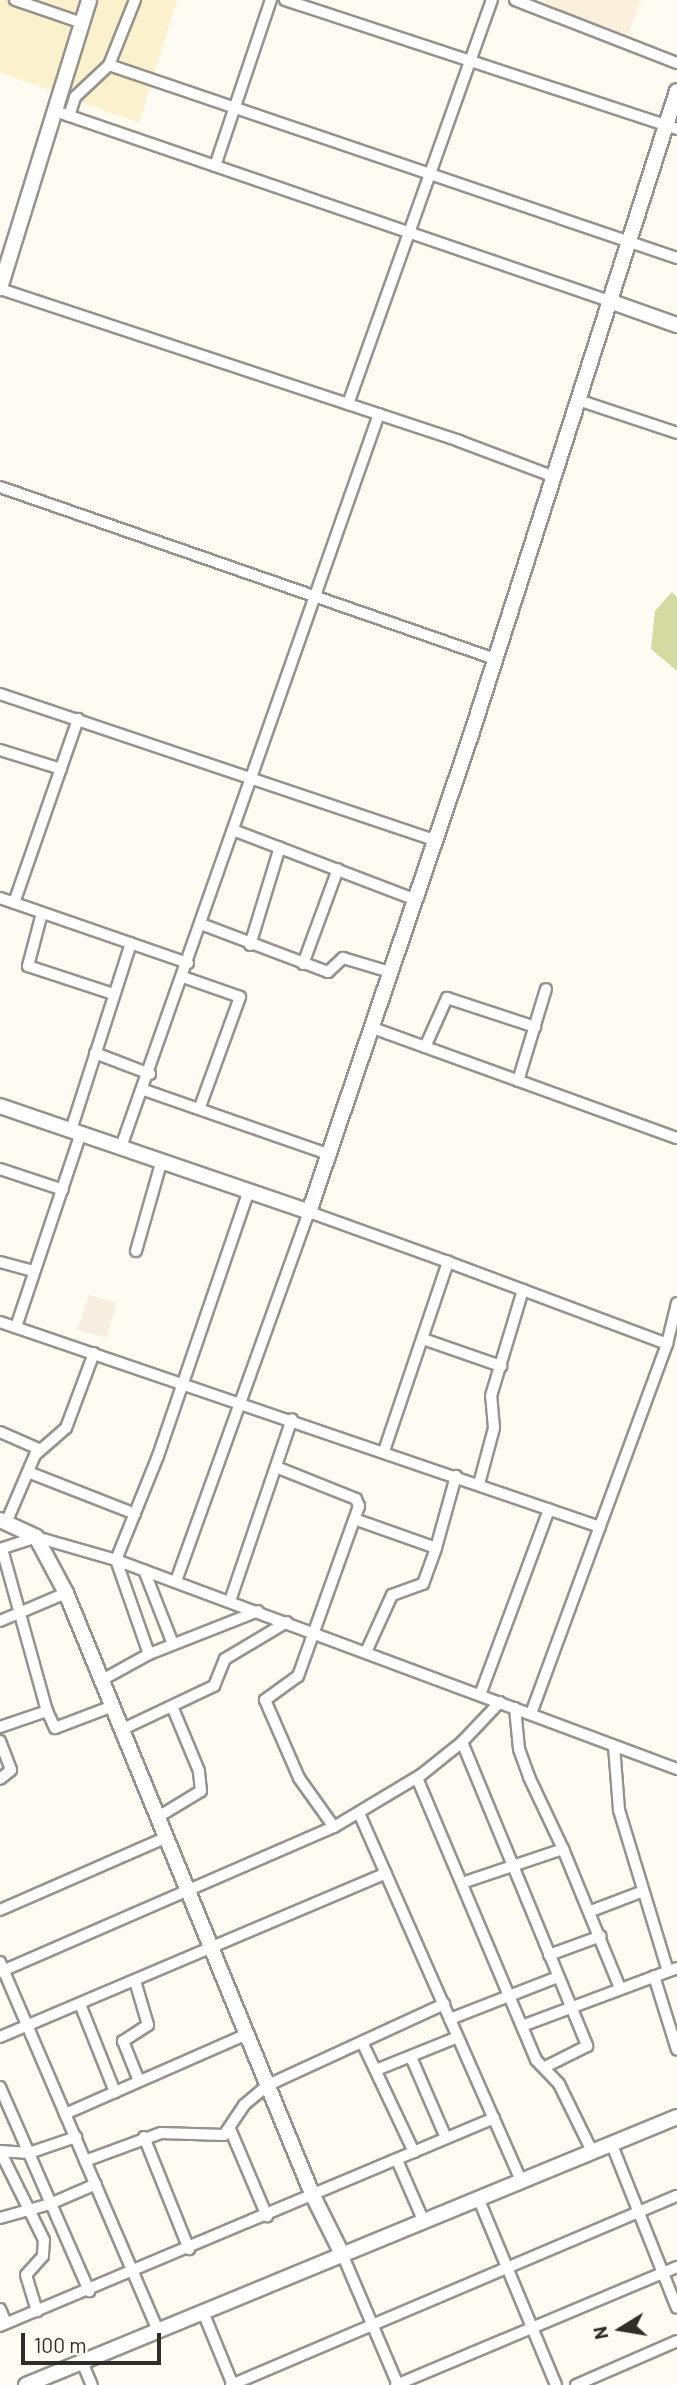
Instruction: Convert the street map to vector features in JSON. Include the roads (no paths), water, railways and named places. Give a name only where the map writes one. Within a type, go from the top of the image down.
[{"type":"street","points":[[15,0],[82,23]]},
{"type":"street","points":[[89,0],[3,271],[0,289],[379,414],[552,476]]},
{"type":"street","points":[[69,116],[75,97],[109,65],[135,0]]},
{"type":"street","points":[[215,166],[271,0]]},
{"type":"street","points":[[285,0],[671,127]]},
{"type":"street","points":[[348,404],[492,0]]},
{"type":"street","points":[[515,0],[677,63]]},
{"type":"street","points":[[109,65],[677,258]]},
{"type":"street","points":[[176,1581],[309,1212],[390,972],[495,659],[552,476],[671,127],[677,91]]},
{"type":"street","points":[[54,111],[677,325]]},
{"type":"street","points":[[578,400],[676,430]]},
{"type":"street","points":[[121,1147],[150,1074],[379,414]]},
{"type":"street","points":[[0,487],[495,659]]},
{"type":"street","points":[[0,694],[434,840]]},
{"type":"street","points":[[14,903],[78,719]]},
{"type":"street","points":[[0,751],[61,769]]},
{"type":"street","points":[[233,830],[414,899]]},
{"type":"street","points":[[250,945],[279,847]]},
{"type":"street","points":[[303,964],[338,869]]},
{"type":"street","points":[[0,898],[188,963]]},
{"type":"street","points":[[42,912],[27,966],[113,994]]},
{"type":"street","points":[[201,924],[250,945],[328,972],[343,958],[390,972]]},
{"type":"street","points":[[16,1327],[33,1271],[63,1191],[95,1053],[131,943]]},
{"type":"street","points":[[183,977],[240,997],[200,1107]]},
{"type":"street","points":[[519,1081],[546,989]]},
{"type":"street","points":[[425,1047],[447,998],[535,1027]]},
{"type":"street","points":[[370,1027],[677,1138]]},
{"type":"street","points":[[95,1053],[150,1074]]},
{"type":"street","points":[[144,1090],[200,1107],[328,1154]]},
{"type":"street","points":[[0,1106],[248,1190],[667,1344]]},
{"type":"street","points":[[136,1251],[162,1160]]},
{"type":"street","points":[[0,1169],[63,1191]]},
{"type":"street","points":[[149,1654],[116,1560],[184,1383],[248,1190]]},
{"type":"street","points":[[0,1262],[33,1271]]},
{"type":"street","points":[[384,1451],[448,1262]]},
{"type":"street","points":[[479,1484],[494,1428],[491,1396],[523,1290]]},
{"type":"street","points":[[531,1714],[667,1344],[677,1303]]},
{"type":"street","points":[[0,1322],[292,1419],[600,1527]]},
{"type":"street","points":[[423,1339],[501,1366]]},
{"type":"street","points":[[94,1353],[66,1428],[39,1449],[3,1521],[36,1537],[176,1581],[677,1769]]},
{"type":"street","points":[[230,1601],[292,1419]]},
{"type":"street","points":[[0,1432],[39,1449]]},
{"type":"street","points":[[276,1468],[356,1499],[357,1520],[298,1676],[267,1696],[265,1704],[299,1778],[334,1827]]},
{"type":"street","points":[[27,1472],[135,1514]]},
{"type":"street","points":[[366,1652],[392,1595],[423,1584],[456,1476]]},
{"type":"street","points":[[480,1695],[549,1508]]},
{"type":"street","points":[[357,1520],[436,1548]]},
{"type":"street","points":[[36,1537],[1,1549],[47,1711],[55,1728],[113,1706]]},
{"type":"street","points":[[36,1537],[66,1593],[313,2196],[343,2256],[397,2385],[677,2267]]},
{"type":"street","points":[[144,1570],[173,1644]]},
{"type":"street","points":[[0,1621],[66,1593]]},
{"type":"street","points":[[102,1680],[149,1654],[258,1611]]},
{"type":"street","points":[[123,1729],[214,1686],[225,1659],[287,1622]]},
{"type":"street","points":[[158,2330],[1,1968],[188,1893],[334,1827],[416,1778],[462,1742],[500,1702]]},
{"type":"street","points":[[158,1816],[201,1791],[199,1771],[172,1706]]},
{"type":"street","points":[[515,1708],[518,1741],[529,1777],[592,1911],[620,1988]]},
{"type":"street","points":[[0,1727],[47,1711]]},
{"type":"street","points":[[0,1741],[11,1770],[0,1779]]},
{"type":"street","points":[[462,1742],[587,2046],[547,2066]]},
{"type":"street","points":[[522,2026],[673,1970],[641,1892],[619,1810],[614,1746]]},
{"type":"street","points":[[416,1778],[537,2060],[547,2066],[593,2153]]},
{"type":"street","points":[[359,1813],[522,2182]]},
{"type":"street","points":[[0,1910],[167,1837]]},
{"type":"street","points":[[462,1883],[563,1849]]},
{"type":"street","points":[[0,2037],[386,1873]]},
{"type":"street","points":[[592,1911],[641,1892]]},
{"type":"street","points":[[549,1955],[601,1936]]},
{"type":"street","points":[[654,1976],[677,2050]]},
{"type":"street","points":[[450,2019],[558,1977]]},
{"type":"street","points":[[135,1980],[148,2025],[123,2041],[139,2081]]},
{"type":"street","points":[[80,2004],[115,2092]]},
{"type":"street","points":[[85,2161],[144,2137],[190,2132],[214,2137],[230,2129],[244,2105],[268,2085],[444,2004]]},
{"type":"street","points":[[65,2114],[247,2034]]},
{"type":"street","points":[[376,2070],[458,2037]]},
{"type":"street","points":[[362,2042],[414,2152]]},
{"type":"street","points":[[411,2057],[446,2138]]},
{"type":"street","points":[[0,2087],[89,2291]]},
{"type":"street","points":[[26,2385],[677,2117]]},
{"type":"street","points":[[0,2309],[3,2325],[189,2249],[494,2118]]},
{"type":"street","points":[[230,2129],[267,2216]]},
{"type":"street","points":[[37,2311],[26,2275],[45,2250],[0,2151],[29,2153],[76,2137]]},
{"type":"street","points":[[144,2137],[189,2249]]},
{"type":"street","points":[[612,2145],[677,2308]]},
{"type":"street","points":[[397,2160],[424,2222]]},
{"type":"street","points":[[0,2217],[50,2204],[96,2184]]},
{"type":"street","points":[[203,2312],[233,2385],[677,2196]]},
{"type":"street","points":[[479,2200],[556,2385]]},
{"type":"street","points":[[576,2385],[677,2341]]},
{"type":"street","points":[[82,2362],[92,2385]]}]
